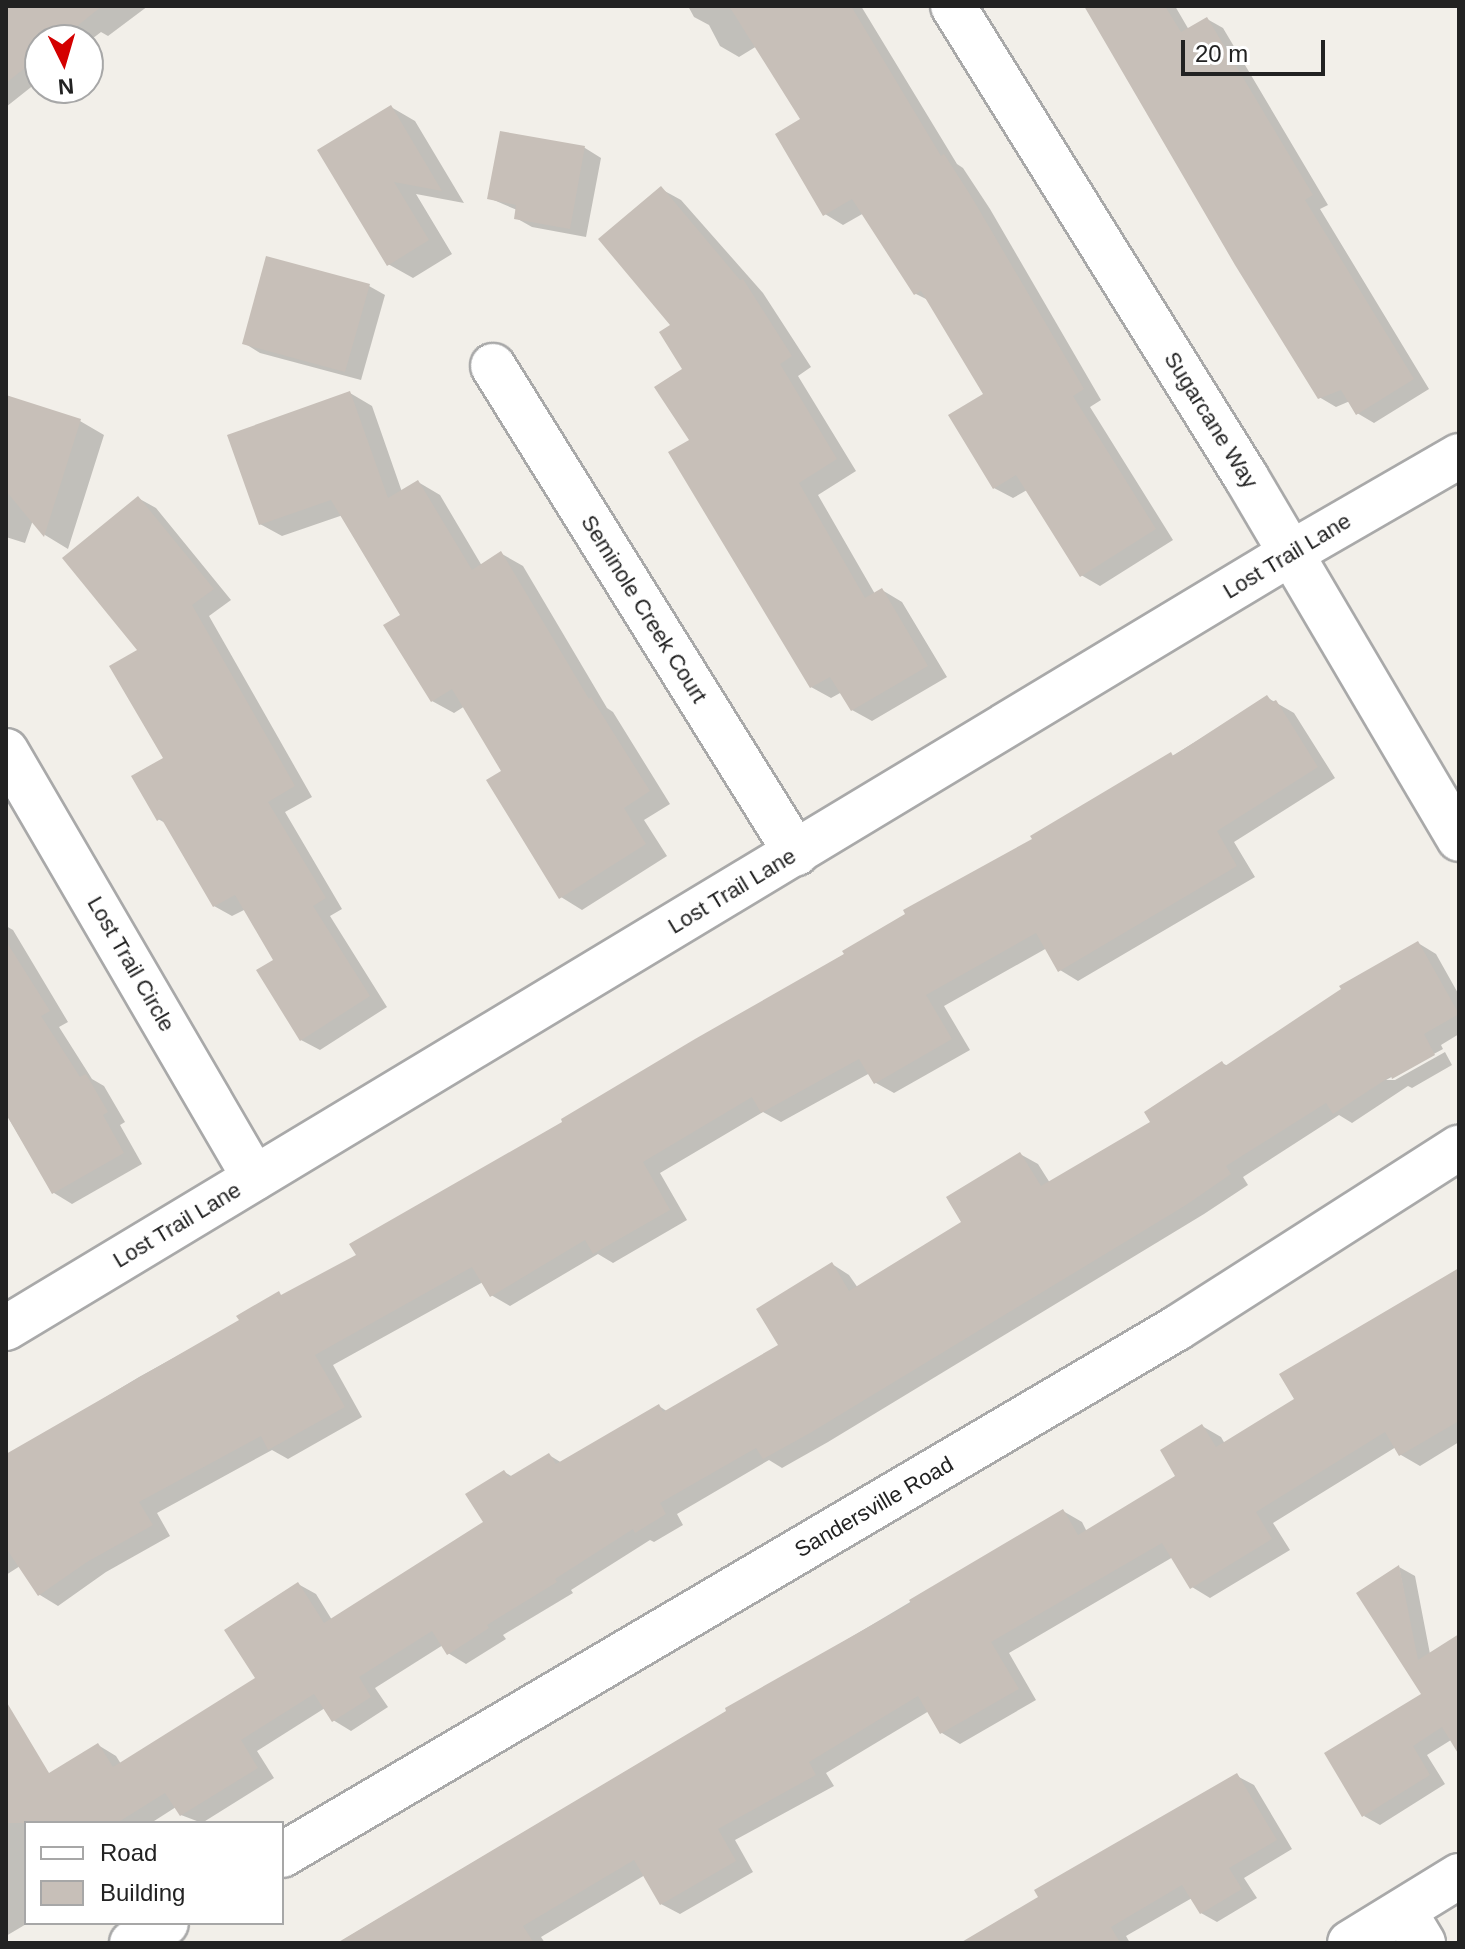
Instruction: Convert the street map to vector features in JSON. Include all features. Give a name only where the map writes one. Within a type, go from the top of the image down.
[{"type":"street","name":"Sugarcane Way","points":[[953,6],[1291,553],[1459,839]]},
{"type":"street","name":"Seminole Creek Court","points":[[493,366],[796,853]]},
{"type":"street","name":"Lost Trail Lane","points":[[6,1328],[1291,553],[1459,456]]},
{"type":"street","name":"Lost Trail Circle","points":[[6,751],[255,1178]]},
{"type":"street","name":"Sandersville Road","points":[[284,1854],[1177,1328],[1459,1148]]},
{"type":"street","points":[[1350,1943],[1413,1927],[1459,1876]]},
{"type":"street","points":[[132,1943],[163,1925]]},
{"type":"building","points":[[6,6],[102,6],[80,24],[24,24],[24,69],[6,83]]},
{"type":"building","points":[[729,6],[851,6],[941,156],[944,154],[971,196],[1084,389],[1073,396],[1156,529],[1080,577],[1016,475],[993,489],[948,415],[983,394],[921,291],[914,295],[852,199],[823,216],[775,134],[800,119]]},
{"type":"building","points":[[1084,6],[1165,6],[1181,32],[1207,17],[1313,195],[1305,200],[1414,379],[1356,415],[1341,390],[1318,399],[1235,265]]},
{"type":"building","points":[[391,105],[442,191],[394,182],[429,240],[387,266],[317,150]]},
{"type":"building","points":[[500,131],[585,146],[570,229],[514,219],[516,205],[487,199]]},
{"type":"building","points":[[661,186],[740,280],[743,279],[792,356],[780,364],[837,459],[799,483],[865,598],[882,588],[928,666],[851,711],[830,677],[810,688],[668,452],[689,440],[654,387],[682,369],[659,332],[670,325],[598,239]]},
{"type":"building","points":[[266,256],[370,284],[345,372],[242,344]]},
{"type":"building","points":[[350,391],[388,498],[418,480],[472,570],[501,551],[589,699],[591,697],[650,791],[624,808],[646,844],[559,899],[486,780],[501,771],[452,689],[431,702],[383,625],[400,615],[331,500],[259,525],[227,435]]},
{"type":"building","points":[[6,395],[81,419],[44,537],[6,491]]},
{"type":"building","points":[[138,496],[214,589],[192,605],[295,786],[268,802],[326,898],[313,906],[370,996],[300,1041],[256,970],[273,960],[235,895],[213,907],[161,818],[157,821],[131,776],[163,758],[109,666],[137,650],[62,558]]},
{"type":"building","points":[[1267,695],[1272,702],[1276,700],[1318,767],[1217,831],[1237,866],[1058,972],[1036,933],[926,995],[952,1039],[874,1084],[859,1059],[761,1113],[752,1097],[643,1162],[670,1210],[593,1254],[585,1240],[490,1297],[472,1267],[315,1355],[345,1407],[268,1450],[261,1436],[139,1502],[153,1525],[87,1562],[38,1596],[6,1548],[6,1454],[239,1320],[236,1316],[279,1291],[281,1295],[356,1255],[349,1244],[562,1122],[561,1119],[695,1039],[844,954],[842,951],[905,914],[903,910],[1032,839],[1030,836],[1171,752],[1173,756]]},
{"type":"building","points":[[6,941],[50,1011],[41,1016],[80,1077],[86,1074],[108,1112],[103,1115],[124,1153],[52,1194],[6,1114]]},
{"type":"building","points":[[1418,941],[1459,1014],[1424,1034],[1435,1055],[1392,1079],[1391,1076],[1333,1114],[1326,1103],[1226,1166],[1231,1174],[1186,1205],[810,1433],[763,1459],[756,1448],[660,1503],[666,1514],[635,1533],[633,1529],[555,1579],[557,1582],[487,1625],[489,1628],[447,1655],[432,1631],[359,1677],[371,1697],[332,1722],[314,1694],[241,1740],[258,1768],[180,1816],[165,1793],[120,1821],[6,1823],[6,1701],[49,1773],[98,1743],[113,1767],[255,1678],[224,1630],[298,1582],[324,1623],[483,1522],[465,1494],[504,1470],[509,1477],[549,1453],[556,1464],[659,1404],[663,1412],[778,1345],[756,1309],[832,1262],[849,1291],[961,1222],[946,1197],[1020,1152],[1041,1186],[1150,1122],[1144,1112],[1222,1061],[1225,1066],[1341,989],[1339,986]]},
{"type":"building","points":[[1459,1268],[1459,1421],[1399,1456],[1385,1432],[1256,1512],[1272,1539],[1190,1589],[1162,1543],[991,1642],[1019,1689],[940,1734],[918,1696],[809,1762],[816,1775],[718,1829],[736,1861],[660,1905],[634,1860],[523,1926],[534,1943],[337,1943],[726,1711],[725,1708],[911,1603],[909,1600],[1063,1509],[1078,1535],[1175,1476],[1160,1450],[1202,1424],[1216,1447],[1294,1399],[1279,1374]]},
{"type":"building","points":[[1399,1565],[1418,1660],[1459,1634],[1459,1755],[1442,1727],[1413,1746],[1430,1775],[1362,1817],[1324,1753],[1421,1694],[1356,1593]]},
{"type":"building","points":[[1237,1773],[1277,1840],[1229,1868],[1242,1889],[1200,1914],[1182,1885],[1111,1927],[1120,1943],[960,1943],[1038,1897],[1034,1890]]}]
